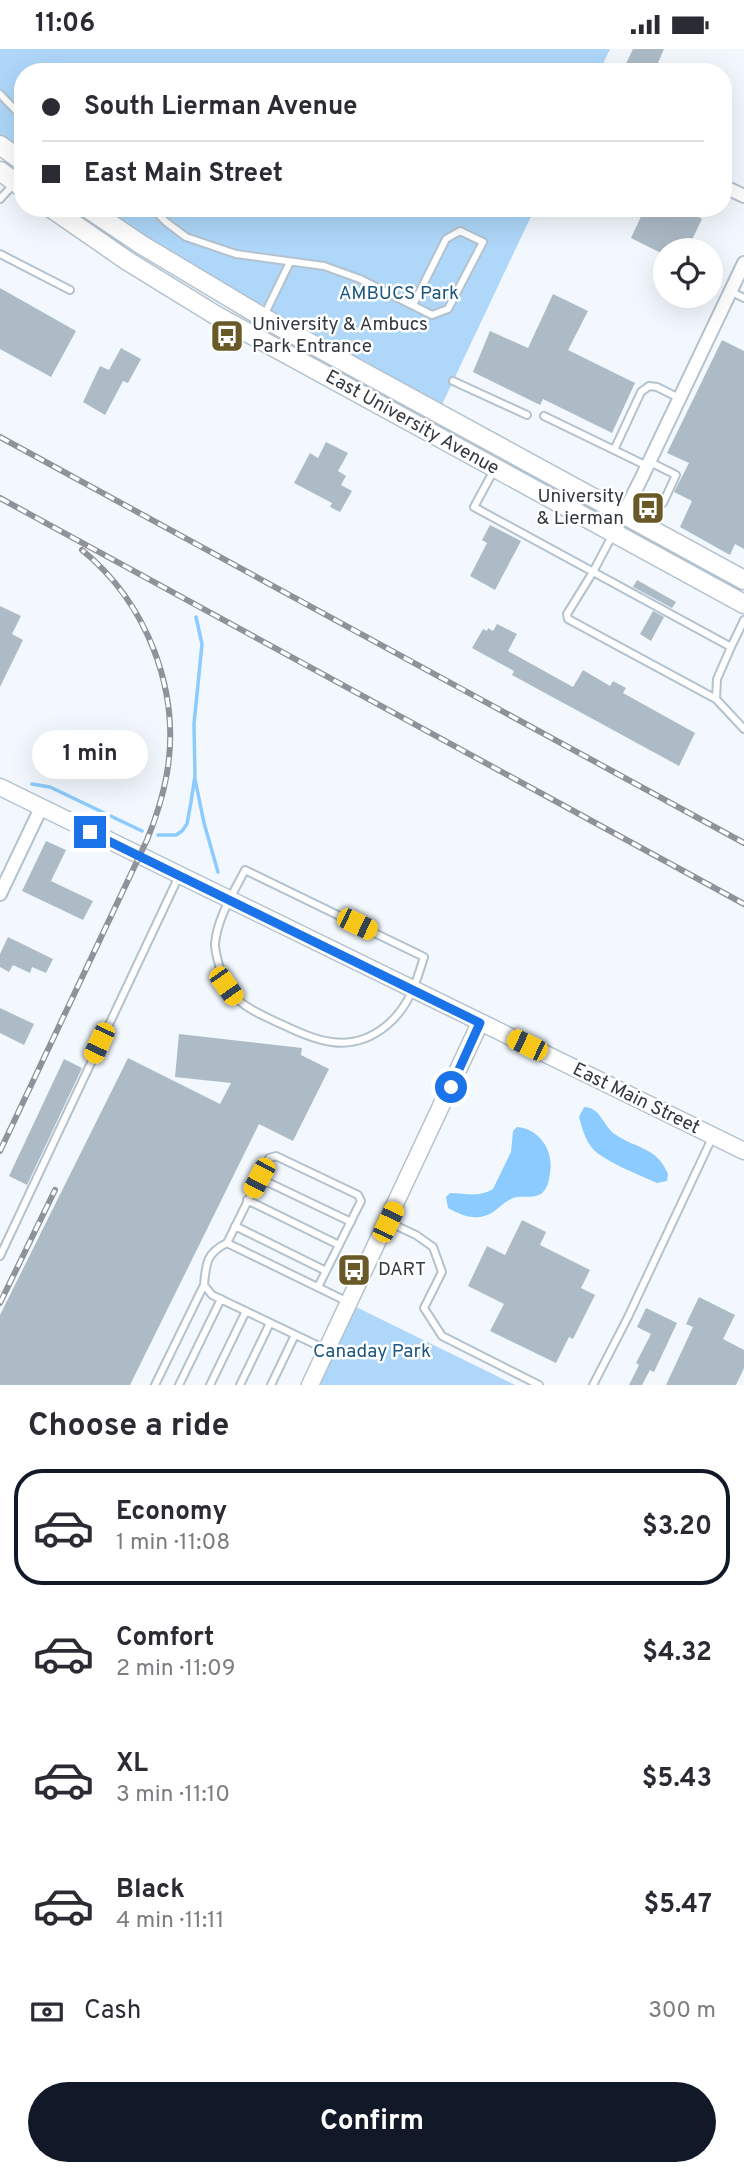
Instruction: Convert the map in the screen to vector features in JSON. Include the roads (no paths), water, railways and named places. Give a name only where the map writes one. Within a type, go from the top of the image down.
[{"type":"main road","name":"East University Avenue","points":[[64,217],[166,286],[744,604]]},
{"type":"main road","name":"East University Avenue","points":[[101,217],[264,319],[744,580]]},
{"type":"main road","name":"East Main Street","points":[[0,787],[744,1151]]},
{"type":"main road","points":[[310,1385],[480,1023]]},
{"type":"street","points":[[614,533],[744,263]]},
{"type":"street","points":[[2,885],[41,808]]},
{"type":"lane","points":[[0,94],[14,109]]},
{"type":"lane","points":[[0,199],[14,188]]},
{"type":"lane","points":[[161,217],[186,237],[236,254],[324,266],[359,279],[413,305],[432,314],[448,309],[484,242],[460,231],[446,239],[413,305]]},
{"type":"lane","points":[[0,254],[69,291]]},
{"type":"lane","points":[[254,336],[290,262]]},
{"type":"lane","points":[[730,291],[744,297]]},
{"type":"lane","points":[[453,381],[527,415]]},
{"type":"lane","points":[[614,450],[641,392],[649,386],[657,387],[680,398]]},
{"type":"lane","points":[[544,415],[614,450],[676,475],[663,503]]},
{"type":"lane","points":[[495,468],[474,507],[731,647]]},
{"type":"lane","points":[[614,533],[567,614],[571,622],[716,699],[744,729]]},
{"type":"lane","points":[[716,699],[717,679],[744,620]]},
{"type":"lane","points":[[246,870],[257,875],[424,957],[413,990],[398,1014],[384,1028],[358,1041],[345,1043],[319,1040],[247,1009],[226,986],[215,945],[217,932],[230,901],[246,870]]},
{"type":"lane","points":[[0,1256],[179,876]]},
{"type":"lane","points":[[593,1385],[713,1136]]},
{"type":"lane","points":[[155,1385],[204,1285],[206,1265],[215,1249],[227,1243],[269,1158],[276,1156],[358,1195],[361,1201],[318,1287]]},
{"type":"lane","points":[[259,1178],[351,1222]]},
{"type":"lane","points":[[247,1200],[339,1245]]},
{"type":"lane","points":[[388,1222],[416,1235],[433,1247],[442,1272],[424,1308],[442,1336],[539,1385]]},
{"type":"lane","points":[[235,1226],[326,1271]]},
{"type":"lane","points":[[227,1243],[350,1303]]},
{"type":"lane","points":[[204,1285],[212,1295],[327,1350]]},
{"type":"lane","points":[[179,1385],[221,1299]]},
{"type":"lane","points":[[210,1385],[246,1311]]},
{"type":"lane","points":[[240,1385],[270,1323]]},
{"type":"lane","points":[[271,1385],[295,1335]]},
{"type":"waterway","points":[[158,835],[176,835],[182,831],[187,824],[191,802],[195,776],[194,724],[202,644],[196,617]]},
{"type":"waterway","points":[[195,779],[218,872]]},
{"type":"waterway","points":[[32,784],[50,787],[142,831]]},
{"type":"railway","points":[[0,437],[744,843]]},
{"type":"railway","points":[[0,498],[744,904]]},
{"type":"railway","points":[[0,1151],[147,840],[167,773],[169,711],[154,651],[125,596],[105,571],[82,550]]},
{"type":"railway","points":[[0,1303],[55,1190]]},
{"type":"place","name":"University & Ambucs Park Entrance","points":[[227,336]]},
{"type":"place","name":"University & Lierman","points":[[648,508]]},
{"type":"place","name":"DART","points":[[354,1270]]},
{"type":"park label","name":"AMBUCS Park","points":[[399,294]]},
{"type":"park label","name":"Canaday Park","points":[[372,1352]]}]
